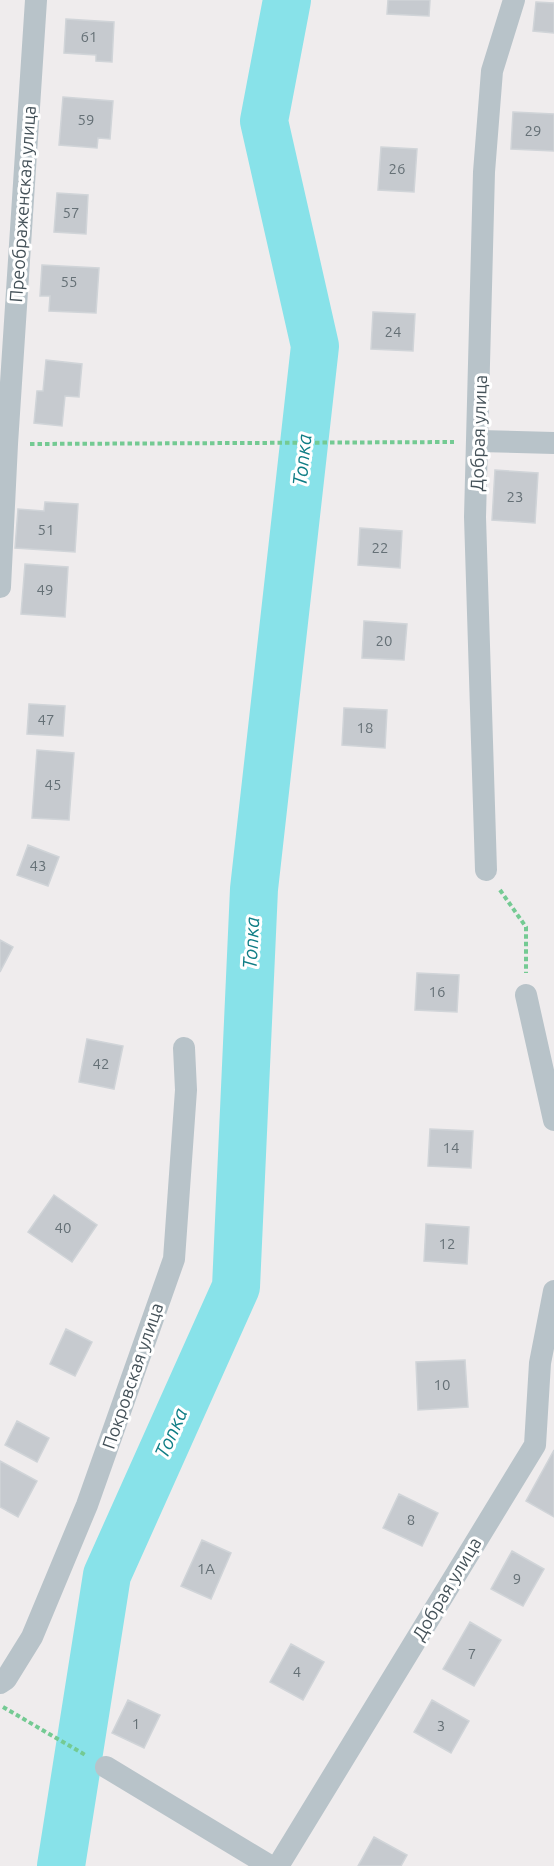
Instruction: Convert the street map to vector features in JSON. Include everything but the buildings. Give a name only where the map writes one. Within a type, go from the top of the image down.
[{"type":"street","name":"Преображенская улица","points":[[0,587],[3,445],[36,0]]},
{"type":"street","name":"Добрая улица","points":[[486,870],[475,517],[479,441],[484,172],[492,71],[514,0]]},
{"type":"street","points":[[479,441],[554,443]]},
{"type":"street","points":[[526,995],[554,1120]]},
{"type":"street","name":"Покровская улица","points":[[0,1683],[6,1679],[32,1637],[87,1505],[174,1259],[186,1090],[184,1047]]},
{"type":"street","name":"Добрая улица","points":[[278,1866],[535,1445],[540,1364],[554,1291]]},
{"type":"street","points":[[106,1767],[270,1866]]},
{"type":"path","points":[[3,445],[479,441]]},
{"type":"path","points":[[486,870],[526,927],[526,995]]},
{"type":"path","points":[[0,1705],[106,1767]]},
{"type":"waterway","name":"Топка","points":[[61,1866],[107,1575],[236,1287],[254,889],[315,346],[264,121],[287,0]]}]
